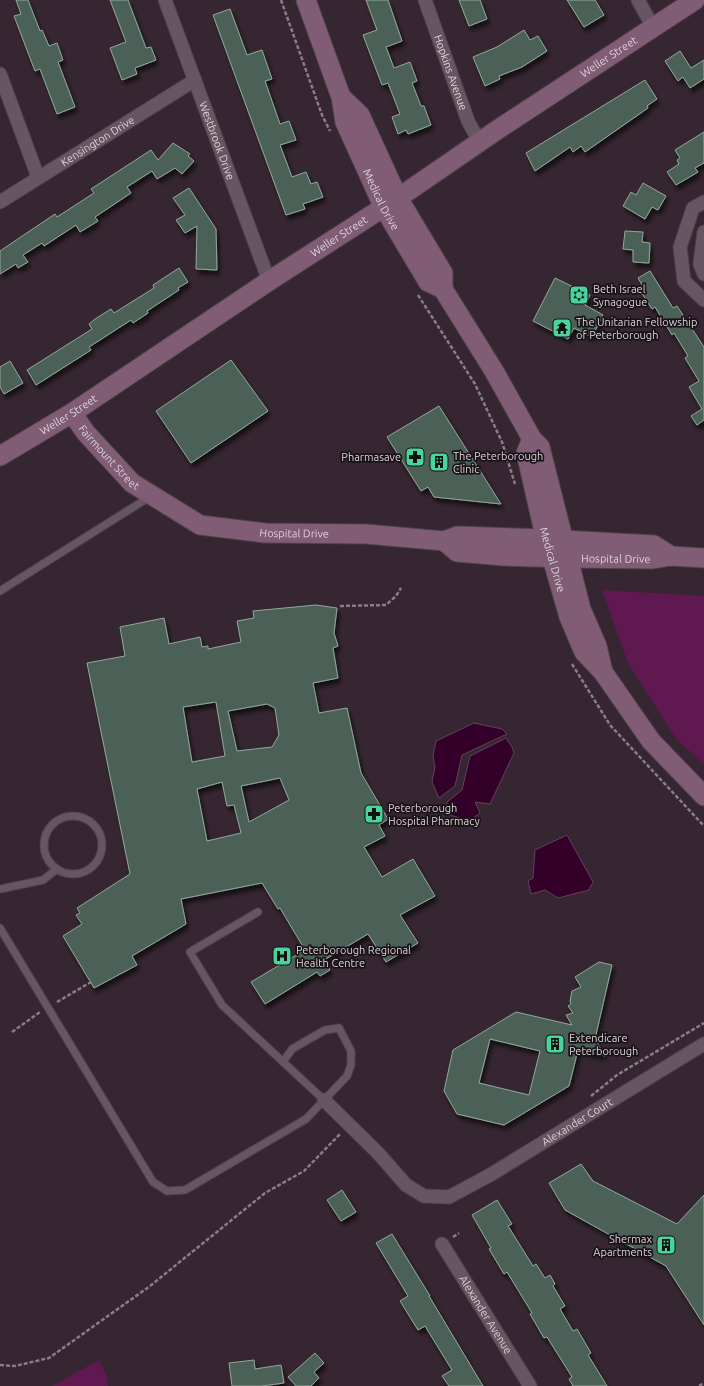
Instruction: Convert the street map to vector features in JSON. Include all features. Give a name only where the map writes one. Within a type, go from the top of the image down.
[{"type":"street","name":"Westbrook Drive","points":[[165,0],[269,281]]},
{"type":"street","name":"Medical Drive","points":[[306,0],[342,97],[360,115],[391,203],[443,273],[443,289],[494,371],[532,439],[540,447],[555,539],[560,558],[597,646],[603,672],[651,741],[704,796]]},
{"type":"street","name":"Hopkins Avenue","points":[[425,0],[468,121],[480,143]]},
{"type":"street","points":[[638,0],[653,27]]},
{"type":"street","name":"Weller Street","points":[[0,454],[72,413],[269,281],[391,203],[695,0]]},
{"type":"street","points":[[0,74],[38,177]]},
{"type":"street","name":"Kensington Drive","points":[[0,202],[195,80]]},
{"type":"street","points":[[704,202],[693,208],[680,247],[684,282],[704,300]]},
{"type":"street","points":[[704,232],[700,264],[704,274]]},
{"type":"street","name":"Fairmount Street","points":[[72,413],[86,433],[132,484],[152,496]]},
{"type":"street","name":"Hospital Drive","points":[[152,496],[200,525],[265,534],[366,534],[444,541],[457,536],[555,539],[654,545],[670,556]]},
{"type":"street","name":"Hospital Drive","points":[[444,541],[457,552],[504,556],[653,559],[670,556],[704,558]]},
{"type":"street","name":"Alexander Court","points":[[349,1124],[406,1185],[424,1196],[449,1197],[490,1175],[704,1044]]},
{"type":"street","points":[[324,1100],[349,1124]]},
{"type":"street","name":"Alexander Avenue","points":[[442,1244],[530,1386]]},
{"type":"lane","points":[[0,591],[152,496]]},
{"type":"lane","points":[[80,816],[89,819],[97,827],[100,838],[101,850],[98,860],[92,868],[75,874],[66,873],[57,869],[50,862],[46,853],[45,843],[47,833],[52,825],[65,817],[80,816]]},
{"type":"lane","points":[[0,889],[43,880],[57,869]]},
{"type":"lane","points":[[258,912],[190,952],[222,1005],[324,1100]]},
{"type":"lane","points":[[0,928],[153,1182],[167,1191],[185,1190],[306,1119],[347,1076],[351,1065],[351,1051],[339,1028],[325,1030],[292,1049],[283,1062]]},
{"type":"path","points":[[281,0],[322,115],[332,135]]},
{"type":"path","points":[[415,290],[475,384],[502,442],[516,487]]},
{"type":"path","points":[[340,606],[386,605],[396,596],[401,588]]},
{"type":"path","points":[[571,661],[610,726],[704,826]]},
{"type":"path","points":[[589,1098],[617,1075],[704,1023]]},
{"type":"path","points":[[0,1365],[15,1366],[49,1358],[150,1286],[264,1193],[304,1170],[349,1124]]},
{"type":"path","points":[[699,1386],[704,1383]]},
{"type":"shaded area","points":[[602,590],[704,596],[704,764],[677,740],[628,663]]},
{"type":"shaded area","points":[[474,723],[502,729],[507,734],[462,755],[455,786],[439,798],[432,782],[435,767],[433,756],[436,741]]},
{"type":"shaded area","points":[[506,738],[514,753],[490,804],[475,802],[480,813],[469,821],[447,814],[447,802],[462,790],[470,756]]},
{"type":"shaded area","points":[[567,835],[593,882],[589,890],[558,898],[545,890],[531,894],[528,881],[533,878],[535,850]]},
{"type":"shaded area","points":[[99,1360],[106,1375],[108,1386],[52,1386]]},
{"type":"building","points":[[16,0],[28,0],[40,31],[42,30],[49,46],[57,43],[63,60],[58,62],[75,107],[57,114],[40,69],[35,71],[14,16],[21,14]]},
{"type":"building","points":[[110,0],[128,0],[146,48],[151,47],[156,60],[135,68],[137,74],[122,80],[110,48],[126,42]]},
{"type":"building","points":[[366,0],[388,0],[402,41],[386,47],[394,68],[410,62],[417,81],[412,83],[421,106],[424,106],[431,125],[408,134],[406,130],[398,134],[392,117],[400,114],[388,83],[382,85],[363,35],[377,30]]},
{"type":"building","points":[[459,0],[480,0],[487,19],[469,26]]},
{"type":"building","points":[[567,0],[595,0],[604,15],[584,27]]},
{"type":"building","points":[[230,9],[247,55],[262,50],[272,79],[265,81],[280,124],[289,121],[296,140],[280,145],[292,177],[306,172],[311,184],[317,182],[323,197],[303,204],[305,209],[286,215],[213,15]]},
{"type":"building","points":[[524,30],[530,40],[538,36],[547,51],[522,67],[499,76],[500,79],[485,86],[473,57],[497,47]]},
{"type":"building","points":[[680,51],[691,68],[704,60],[704,79],[690,88],[683,77],[678,81],[665,61]]},
{"type":"building","points":[[645,80],[657,99],[647,106],[648,108],[585,152],[581,146],[573,152],[570,147],[535,171],[526,153]]},
{"type":"building","points":[[704,132],[704,163],[695,168],[698,172],[676,185],[667,172],[679,164],[677,160],[680,158],[675,150]]},
{"type":"building","points":[[173,143],[190,154],[188,156],[194,161],[182,174],[175,168],[157,179],[152,171],[127,187],[131,193],[95,217],[98,221],[80,232],[76,225],[44,246],[42,243],[23,255],[28,262],[18,268],[16,264],[0,274],[0,251],[55,214],[57,217],[94,193],[91,189],[151,150],[158,160]]},
{"type":"building","points":[[643,183],[666,196],[658,210],[652,207],[645,219],[623,206],[631,192],[636,195]]},
{"type":"building","points":[[189,188],[216,229],[217,270],[196,269],[197,226],[185,233],[176,220],[185,215],[173,198]]},
{"type":"building","points":[[625,231],[643,232],[642,242],[650,243],[649,263],[633,262],[633,250],[623,249]]},
{"type":"building","points":[[179,268],[188,282],[178,288],[179,290],[147,311],[148,313],[133,323],[131,320],[89,347],[91,350],[36,385],[27,370],[92,329],[89,324],[95,319],[111,309],[114,313],[154,288],[153,285]]},
{"type":"building","points":[[650,271],[673,308],[677,306],[704,347],[704,420],[697,425],[691,416],[702,409],[689,387],[699,381],[685,358],[688,356],[674,333],[672,335],[655,307],[652,309],[641,292],[645,290],[638,278]]},
{"type":"building","points":[[555,278],[590,295],[585,305],[603,315],[592,337],[574,328],[568,339],[533,321]]},
{"type":"building","points":[[231,360],[268,411],[191,463],[156,411]]},
{"type":"building","points":[[10,361],[23,383],[4,394],[0,387],[0,367]]},
{"type":"building","name":"The Peterborough Clinic","points":[[439,406],[501,504],[434,497],[428,487],[421,491],[387,437]]},
{"type":"building","points":[[316,605],[337,608],[334,633],[338,646],[333,648],[338,678],[313,683],[319,713],[347,708],[361,773],[388,819],[379,825],[385,836],[364,847],[382,877],[413,859],[435,896],[400,915],[418,943],[386,962],[368,934],[324,960],[330,970],[320,976],[317,972],[265,1004],[251,982],[305,950],[280,908],[278,909],[262,883],[181,899],[186,924],[132,956],[137,965],[94,988],[63,936],[82,924],[76,915],[80,913],[77,908],[130,874],[87,663],[125,656],[120,627],[164,618],[169,644],[200,637],[202,647],[208,646],[208,649],[241,642],[237,621],[254,618],[253,611]],"holes":[[[216,702],[225,756],[192,762],[183,707]],[[267,704],[275,708],[279,735],[272,747],[237,751],[228,711]],[[280,778],[289,800],[249,822],[241,786]],[[222,782],[227,806],[234,805],[241,833],[207,841],[197,789]]]},
{"type":"building","name":"Extendicare Peterborough","points":[[599,962],[612,965],[595,1039],[605,1056],[578,1050],[569,1086],[504,1125],[457,1114],[444,1091],[453,1050],[516,1012],[572,1025],[566,1015],[573,1013],[568,1006],[571,1004],[570,1001],[572,991],[581,987],[575,977]],"holes":[[[490,1039],[540,1051],[529,1095],[479,1083]]]},
{"type":"building","name":"Shermax Apartments","points":[[581,1164],[593,1181],[677,1224],[704,1195],[704,1325],[666,1266],[565,1210],[549,1183]]},
{"type":"building","points":[[342,1190],[356,1212],[341,1221],[327,1200]]},
{"type":"building","points":[[497,1200],[512,1224],[508,1226],[533,1266],[536,1264],[545,1278],[550,1275],[555,1284],[553,1286],[565,1306],[560,1309],[573,1331],[577,1329],[591,1353],[588,1355],[607,1386],[573,1386],[569,1379],[572,1377],[547,1337],[544,1338],[530,1314],[532,1313],[507,1272],[504,1274],[489,1249],[491,1248],[472,1215]]},
{"type":"building","points":[[392,1234],[483,1386],[449,1386],[442,1376],[452,1370],[425,1326],[418,1330],[400,1301],[408,1296],[376,1243]]},
{"type":"building","points":[[315,1353],[324,1363],[314,1372],[319,1378],[311,1386],[296,1386],[288,1377]]},
{"type":"building","points":[[254,1360],[255,1369],[281,1365],[284,1383],[262,1386],[232,1386],[229,1363]]},
{"type":"place","name":"Beth Israel Synagogue","points":[[579,295]]},
{"type":"place","name":"The Unitarian Fellowship of Peterborough","points":[[562,328]]},
{"type":"place","name":"Pharmasave","points":[[415,457]]},
{"type":"place","name":"The Peterborough Clinic","points":[[439,462]]},
{"type":"place","name":"Peterborough Hospital Pharmacy","points":[[374,814]]},
{"type":"place","name":"Peterborough Regional Health Centre","points":[[282,956]]},
{"type":"place","name":"Extendicare Peterborough","points":[[555,1044]]},
{"type":"place","name":"Shermax Apartments","points":[[666,1245]]}]
